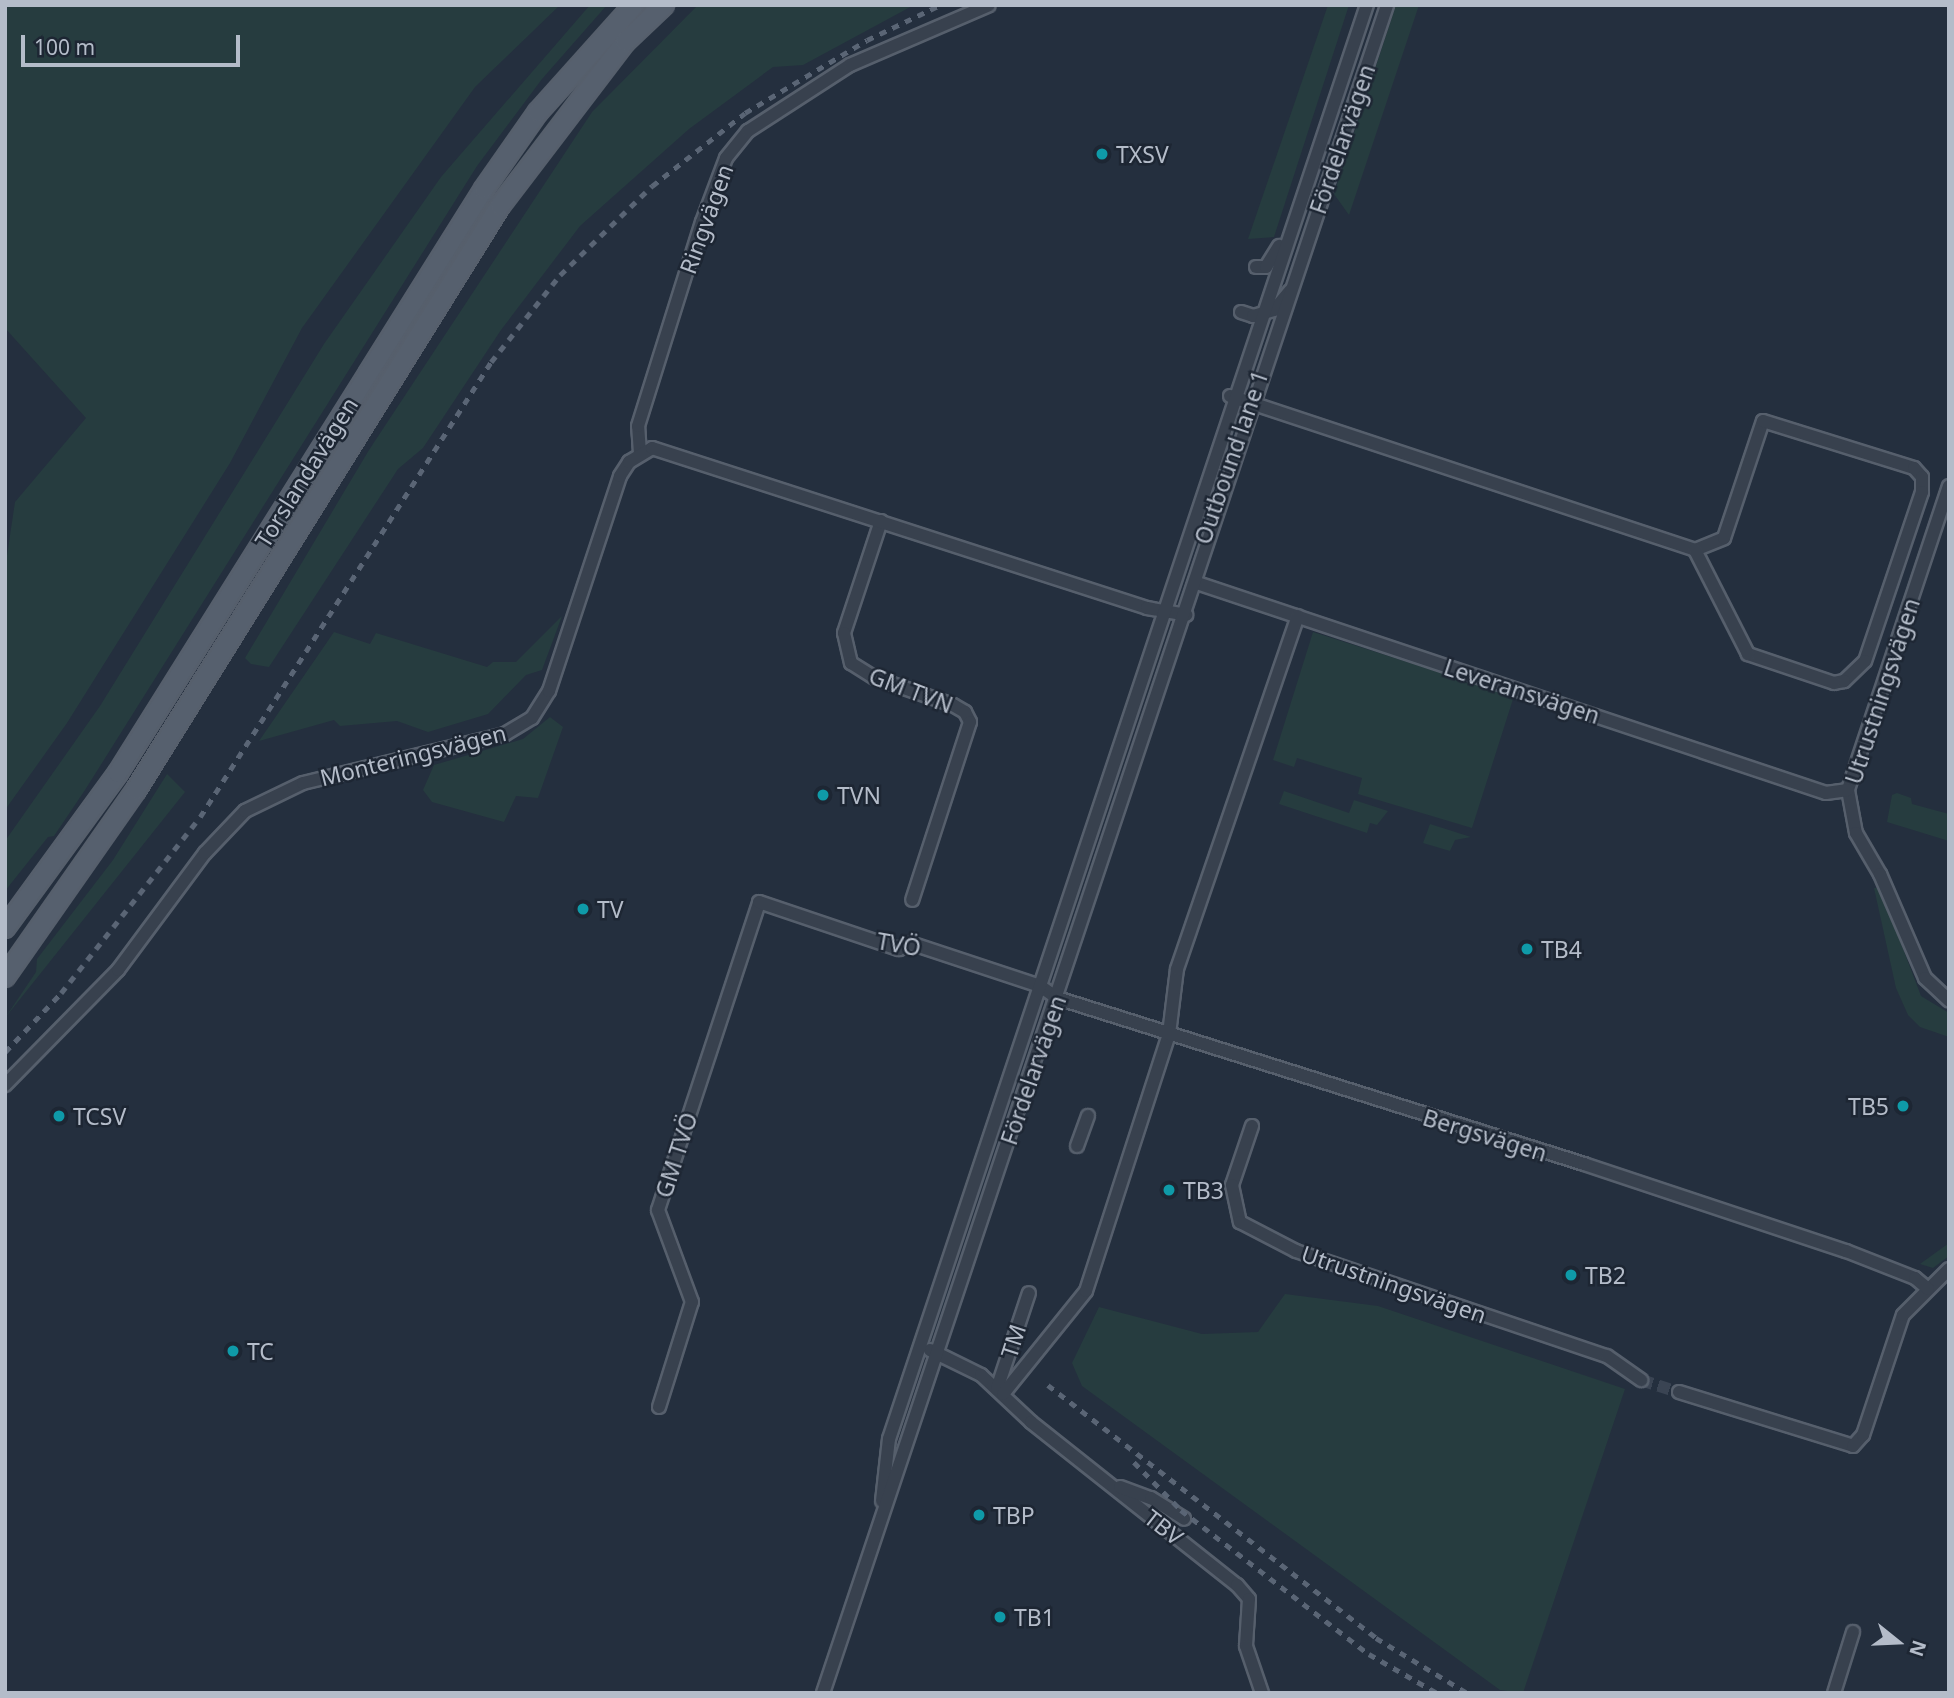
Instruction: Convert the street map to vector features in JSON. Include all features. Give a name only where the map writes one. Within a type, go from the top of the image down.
[{"type":"main road","name":"Torslandavägen","points":[[5,928],[118,773],[484,189],[538,112],[634,5]]},
{"type":"main road","name":"Torslandavägen","points":[[5,977],[136,790],[500,206],[625,42],[664,5]]},
{"type":"street","name":"Ringvägen","points":[[640,453],[638,426],[702,222],[726,158],[748,131],[850,65],[989,5]]},
{"type":"street","name":"Fördelarvägen","points":[[880,1525],[888,1439],[921,1348],[1161,612],[1233,397],[1250,360],[1266,313],[1367,5]]},
{"type":"street","name":"Fördelarvägen","points":[[1253,404],[1300,273],[1387,5]]},
{"type":"street","name":"Fördelarvägen","points":[[1256,267],[1266,267],[1275,259],[1286,228],[1298,217]]},
{"type":"street","name":"Fördelarvägen","points":[[1266,313],[1284,299],[1300,273]]},
{"type":"street","name":"Outbound lane 1","points":[[1182,614],[1253,404],[1284,299]]},
{"type":"street","points":[[1255,345],[1251,329],[1241,312],[1253,316],[1266,313]]},
{"type":"street","points":[[1251,329],[1233,397],[1695,550],[1724,538],[1763,421],[1914,468],[1922,477],[1922,492],[1865,662],[1844,681],[1834,683],[1748,654],[1695,550]]},
{"type":"street","points":[[640,453],[652,448],[675,453],[1161,612],[1182,614],[1197,583],[1253,404]]},
{"type":"street","name":"Monteringsvägen","points":[[5,1085],[118,970],[205,853],[245,811],[303,783],[505,734],[532,718],[549,691],[620,476],[640,453]]},
{"type":"street","name":"Utrustningsvägen","points":[[1949,486],[1848,790],[1856,833],[1880,874],[1924,978],[1949,1000]]},
{"type":"street","name":"GM TVN","points":[[881,521],[844,634],[851,663],[876,678],[953,705],[965,712],[970,722],[912,900]]},
{"type":"street","name":"Leveransvägen","points":[[1197,583],[1826,793],[1848,790]]},
{"type":"street","name":"Fördelarvägen","points":[[823,1693],[1057,998],[1182,614]]},
{"type":"street","points":[[1000,1391],[1086,1291],[1169,1034],[1177,969],[1298,617]]},
{"type":"street","name":"TVÖ","points":[[759,902],[899,949],[910,943],[1040,986]]},
{"type":"street","name":"GM TVÖ","points":[[659,1407],[692,1302],[658,1210],[759,902]]},
{"type":"street","name":"Bergsvägen","points":[[1040,986],[1057,998],[1846,1251],[1915,1278],[1928,1289]]},
{"type":"street","points":[[1077,1146],[1088,1116]]},
{"type":"street","name":"Utrustningsvägen","points":[[1252,1126],[1233,1185],[1240,1222],[1296,1251],[1607,1356],[1641,1380]]},
{"type":"street","points":[[1679,1392],[1853,1446],[1863,1435],[1903,1315],[1949,1269]]},
{"type":"street","name":"TM","points":[[1000,1391],[1029,1293]]},
{"type":"street","name":"TBV","points":[[921,1348],[938,1352],[1000,1391],[1096,1473],[1218,1568],[1249,1599],[1246,1646],[1262,1693]]},
{"type":"street","points":[[1096,1473],[1152,1498],[1184,1519]]},
{"type":"street","points":[[1834,1693],[1853,1632]]},
{"type":"green space","points":[[5,5],[560,5],[475,87],[302,328],[230,463],[67,723],[5,810],[5,569],[15,502],[86,418],[5,328]]},
{"type":"green space","points":[[590,5],[607,5],[542,79],[477,166],[85,790],[54,836],[48,837],[5,891],[5,841],[100,706],[324,344],[441,177]]},
{"type":"green space","points":[[698,5],[914,5],[803,65],[773,67],[689,129],[580,226],[501,330],[423,448],[398,469],[269,667],[251,664],[245,658],[369,450],[592,112]]},
{"type":"green space","points":[[1328,5],[1349,5],[1274,237],[1248,239]]},
{"type":"green space","points":[[1396,5],[1419,5],[1349,215],[1334,194]]},
{"type":"green space","points":[[562,616],[542,670],[526,675],[488,714],[428,732],[397,721],[340,726],[334,720],[259,741],[334,632],[370,644],[376,633],[487,667],[493,662],[516,662]]},
{"type":"green space","points":[[1313,632],[1514,696],[1472,828],[1358,794],[1362,778],[1297,758],[1294,767],[1273,760]]},
{"type":"green space","points":[[550,717],[563,727],[538,798],[516,796],[504,822],[432,802],[423,790],[434,765],[523,739]]},
{"type":"green space","points":[[167,774],[185,792],[5,1018],[36,972],[37,959],[113,860]]},
{"type":"green space","points":[[1284,791],[1349,813],[1354,800],[1388,811],[1377,825],[1370,823],[1367,833],[1279,804]]},
{"type":"green space","points":[[1897,793],[1911,798],[1912,804],[1949,814],[1949,841],[1887,822],[1892,795]]},
{"type":"green space","points":[[1430,824],[1471,837],[1455,840],[1450,851],[1423,843]]},
{"type":"green space","points":[[1874,888],[1880,888],[1921,996],[1949,1013],[1949,1037],[1920,1027],[1908,1015],[1896,988]]},
{"type":"green space","points":[[1949,1243],[1949,1256],[1933,1268],[1920,1264]]},
{"type":"green space","points":[[1285,1294],[1378,1306],[1625,1389],[1523,1693],[1500,1690],[1082,1386],[1072,1363],[1099,1307],[1202,1334],[1258,1332]]},
{"type":"tunnel","points":[[1641,1380],[1679,1392]]},
{"type":"railway","points":[[5,1052],[61,993],[200,817],[491,362],[560,275],[652,186],[745,113],[867,40],[940,5]]},
{"type":"railway","points":[[1048,1385],[1376,1638],[1467,1693]]},
{"type":"railway","points":[[1134,1462],[1181,1510],[1369,1654],[1437,1693]]},
{"type":"place","name":"TXSV","points":[[1102,154]]},
{"type":"place","name":"TVN","points":[[823,795]]},
{"type":"place","name":"TV","points":[[583,909]]},
{"type":"place","name":"TB4","points":[[1527,949]]},
{"type":"place","name":"TB5","points":[[1903,1106]]},
{"type":"place","name":"TCSV","points":[[59,1116]]},
{"type":"place","name":"TB3","points":[[1169,1190]]},
{"type":"place","name":"TB2","points":[[1571,1275]]},
{"type":"place","name":"TC","points":[[233,1351]]},
{"type":"place","name":"TBP","points":[[979,1515]]},
{"type":"place","name":"TB1","points":[[1000,1617]]}]
